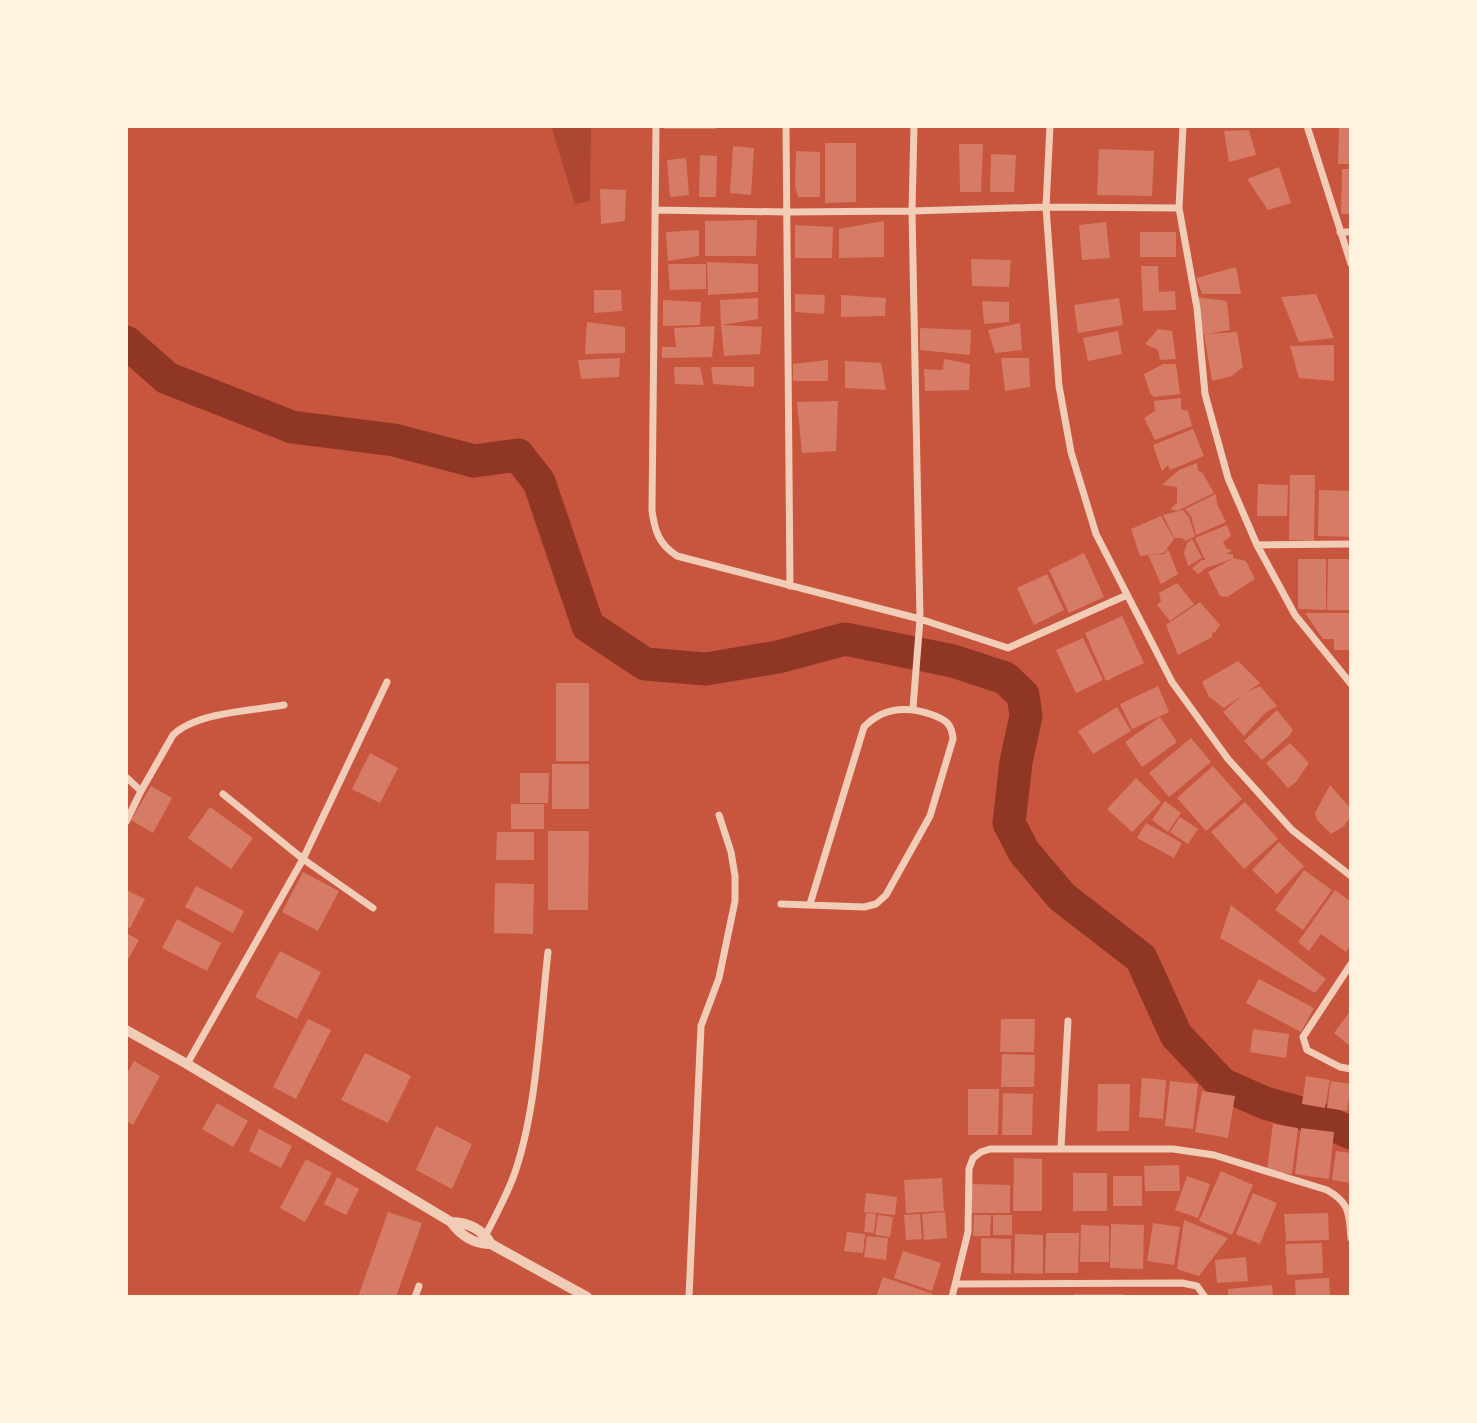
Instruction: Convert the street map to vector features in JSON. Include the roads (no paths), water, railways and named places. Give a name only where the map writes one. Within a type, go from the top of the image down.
[{"type":"street","points":[[656,126],[652,511],[659,540],[666,549],[677,556],[920,620],[1008,648],[1127,595]]},
{"type":"street","points":[[786,126],[790,586]]},
{"type":"street","points":[[913,708],[920,620],[912,211],[914,126]]},
{"type":"street","points":[[1050,126],[1046,206],[1057,373],[1071,452],[1096,534],[1172,682],[1227,759],[1292,830],[1351,876]]},
{"type":"street","points":[[1183,126],[1179,208],[1197,309],[1205,394],[1228,478],[1257,545],[1295,615],[1349,680]]},
{"type":"street","points":[[1307,126],[1351,264]]},
{"type":"street","points":[[655,210],[912,211],[1046,206],[1179,208]]},
{"type":"street","points":[[1340,232],[1351,232]]},
{"type":"street","points":[[1257,545],[1351,544]]},
{"type":"street","points":[[187,1064],[303,859],[387,682]]},
{"type":"street","points":[[126,822],[173,735],[187,724],[284,705]]},
{"type":"street","points":[[781,904],[864,907],[876,904],[886,895],[930,816],[953,738],[952,729],[946,720],[913,708],[880,715],[864,727],[810,904]]},
{"type":"street","points":[[126,777],[141,791]]},
{"type":"street","points":[[223,794],[303,859],[373,908]]},
{"type":"street","points":[[689,1297],[701,1026],[719,978],[735,901],[731,852],[719,815]]},
{"type":"street","points":[[486,1241],[515,1174],[524,1140],[548,952]]},
{"type":"street","points":[[1351,964],[1303,1037],[1307,1050],[1340,1067],[1351,1069]]},
{"type":"street","points":[[1061,1147],[1068,1021]]},
{"type":"street","points":[[126,1030],[451,1222],[457,1232],[486,1241],[587,1297]]},
{"type":"street","points":[[952,1297],[968,1232],[969,1169],[973,1158],[990,1149],[1173,1149],[1214,1155],[1326,1190],[1341,1198],[1349,1212],[1351,1238]]},
{"type":"street","points":[[956,1284],[1182,1283],[1197,1286],[1205,1297]]},
{"type":"street","points":[[415,1297],[419,1286]]},
{"type":"waterway","points":[[126,342],[167,378],[292,427],[394,440],[474,461],[518,455],[539,482],[588,626],[645,664],[706,669],[778,657],[845,639],[953,661],[1005,678],[1023,695],[1026,716],[1016,762],[1009,823],[1024,852],[1062,897],[1141,958],[1176,1035],[1222,1084],[1265,1103],[1315,1117],[1351,1133]]}]
